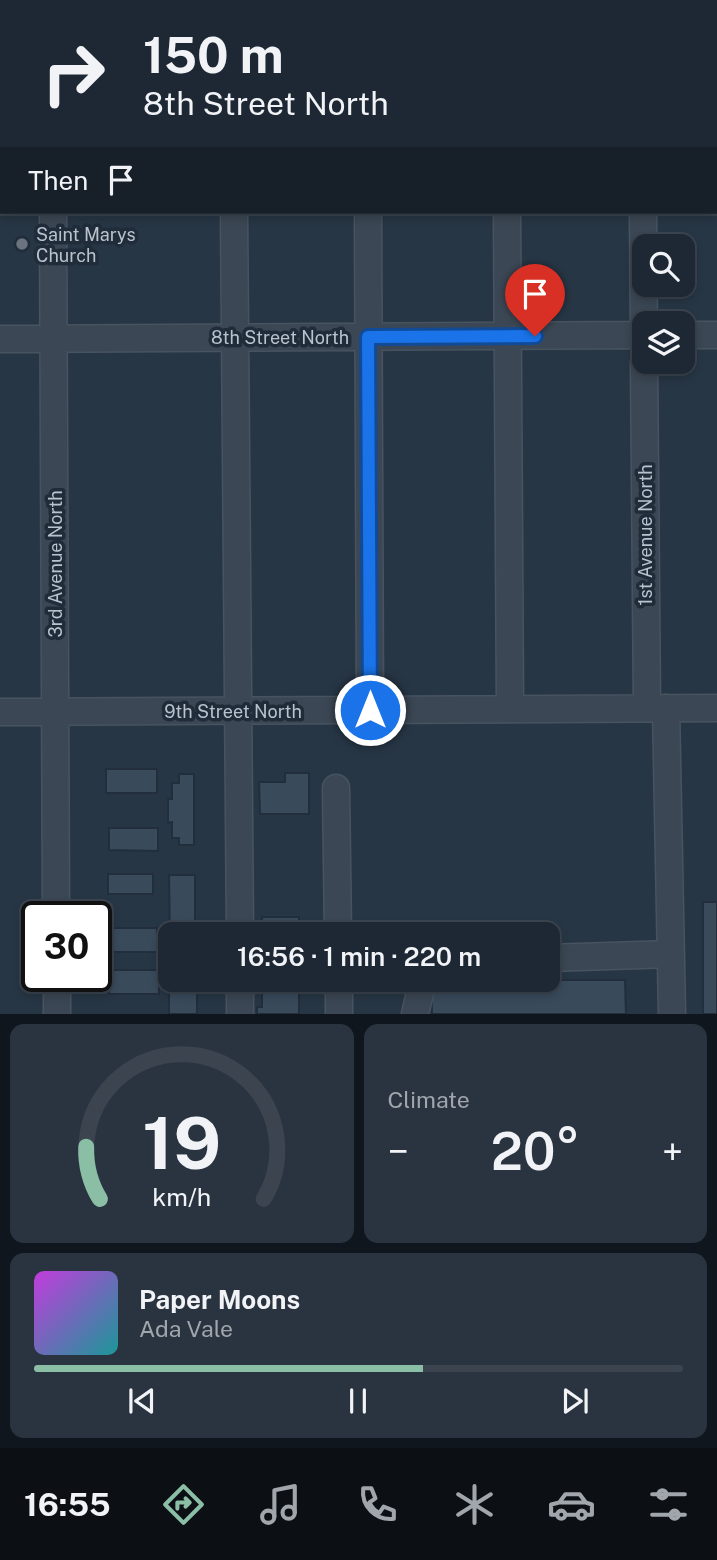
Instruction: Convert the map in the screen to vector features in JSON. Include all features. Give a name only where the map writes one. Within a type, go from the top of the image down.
[{"type":"street","name":"3rd Avenue North","points":[[53,214],[56,901]]},
{"type":"street","points":[[234,214],[240,922]]},
{"type":"street","points":[[368,214],[370,710]]},
{"type":"street","points":[[507,214],[510,709]]},
{"type":"street","points":[[643,214],[644,311]]},
{"type":"street","name":"8th Street North","points":[[0,339],[632,335]]},
{"type":"street","points":[[695,335],[717,335]]},
{"type":"street","name":"1st Avenue North","points":[[644,374],[656,708],[671,954],[672,1014]]},
{"type":"street","name":"9th Street North","points":[[0,712],[717,708]]},
{"type":"street","points":[[336,788],[338,922]]},
{"type":"street","points":[[560,958],[671,954]]},
{"type":"street","points":[[57,992],[57,1014]]},
{"type":"street","points":[[240,992],[240,1014]]},
{"type":"street","points":[[339,992],[340,1014]]},
{"type":"street","points":[[415,1014],[420,992]]},
{"type":"building","points":[[106,769],[157,769],[157,793],[106,793]]},
{"type":"building","points":[[285,773],[309,773],[309,814],[260,814],[259,782],[285,782]]},
{"type":"building","points":[[179,774],[194,774],[194,845],[179,845],[179,838],[172,838],[172,822],[168,823],[168,799],[172,799],[172,783],[179,783]]},
{"type":"building","points":[[109,828],[158,828],[158,851],[109,850]]},
{"type":"building","points":[[108,874],[153,874],[153,894],[108,894]]},
{"type":"building","points":[[169,875],[195,875],[195,922],[170,922]]},
{"type":"building","points":[[703,902],[717,902],[717,1014],[703,1014]]},
{"type":"building","points":[[262,917],[299,917],[299,922],[262,922]]},
{"type":"building","points":[[112,928],[157,928],[157,952],[112,952]]},
{"type":"building","points":[[112,970],[158,970],[159,994],[109,994],[112,992]]},
{"type":"building","points":[[560,980],[625,980],[626,1014],[432,1014],[431,992],[560,992]]},
{"type":"building","points":[[169,992],[197,992],[197,1014],[169,1014]]},
{"type":"building","points":[[262,992],[299,992],[299,1014],[257,1014],[257,1007],[262,1007]]},
{"type":"place","name":"Saint Marys Church","points":[[22,244]]},
{"type":"route","points":[[370,710],[368,337],[535,336]]}]
